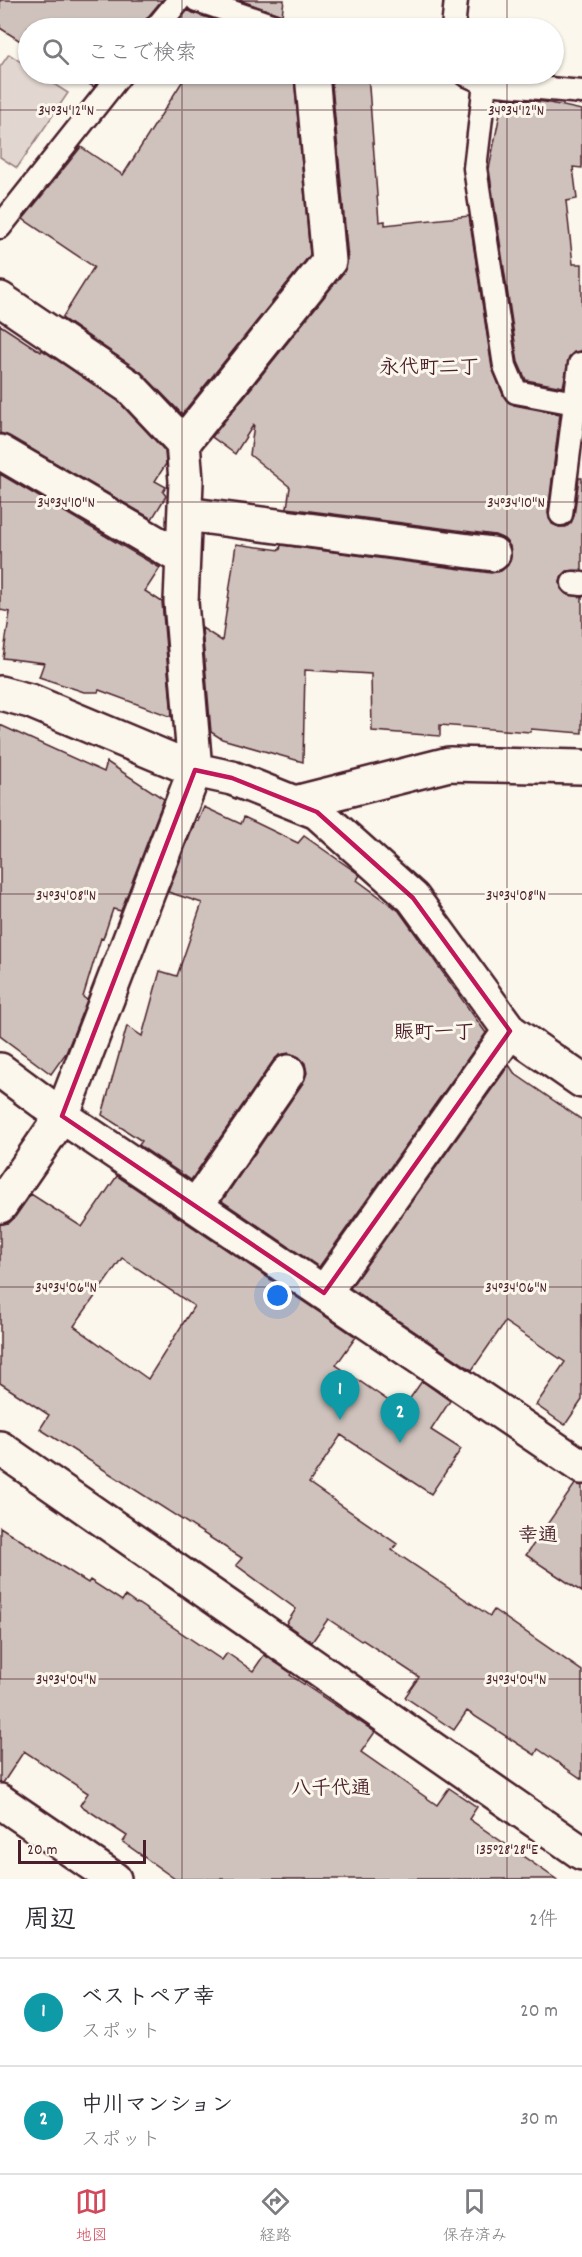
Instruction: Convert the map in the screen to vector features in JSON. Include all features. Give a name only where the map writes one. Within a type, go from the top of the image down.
[{"type":"street","points":[[183,443],[329,261],[313,84]]},
{"type":"street","points":[[0,298],[130,387],[183,443],[186,481],[181,602],[195,770],[62,1116],[0,1206]]},
{"type":"street","points":[[0,452],[182,558]]},
{"type":"street","points":[[185,514],[493,554]]},
{"type":"street","points":[[0,693],[30,701],[195,770],[232,778],[317,812],[413,898],[510,1030],[582,1081]]},
{"type":"street","points":[[296,803],[448,764],[582,767]]},
{"type":"street","points":[[324,1293],[510,1030]]},
{"type":"street","points":[[0,1070],[62,1116],[582,1467]]},
{"type":"street","points":[[196,1206],[288,1072]]},
{"type":"street","points":[[0,1448],[582,1853]]},
{"type":"street","points":[[0,1801],[114,1879]]},
{"type":"lane","points":[[164,18],[179,0]]},
{"type":"lane","points":[[197,0],[257,10]]},
{"type":"lane","points":[[454,18],[456,0]]},
{"type":"lane","points":[[0,226],[113,84]]},
{"type":"lane","points":[[475,84],[475,168],[505,366],[516,392],[575,403]]},
{"type":"lane","points":[[521,84],[582,92]]},
{"type":"lane","points":[[561,514],[575,453],[575,403],[580,364],[582,364]]},
{"type":"highlighted area","points":[[195,770],[232,778],[317,812],[413,898],[510,1031],[324,1293],[62,1116]]},
{"type":"shaded area","points":[[9,54],[18,60],[18,84],[54,84],[68,93],[17,168],[0,157],[0,67]]},
{"type":"building","points":[[0,0],[162,0],[147,18],[18,18],[18,40],[0,28]]},
{"type":"building","points":[[239,0],[284,0],[282,15]]},
{"type":"building","points":[[188,10],[208,18],[181,18]]},
{"type":"building","points":[[181,84],[295,84],[310,255],[182,414],[141,372],[62,318],[94,267],[23,219],[81,147],[123,175]]},
{"type":"building","points":[[332,84],[369,84],[379,222],[385,221],[385,225],[469,216],[492,368],[504,397],[514,405],[560,414],[548,513],[552,524],[566,527],[571,523],[579,478],[582,478],[582,570],[567,571],[560,582],[561,589],[566,594],[582,597],[582,733],[531,729],[530,732],[440,725],[440,736],[372,731],[371,674],[305,670],[303,762],[222,739],[211,732],[202,628],[222,641],[236,544],[280,550],[281,545],[491,573],[501,571],[508,565],[511,557],[510,546],[504,539],[495,535],[287,508],[290,487],[250,455],[254,424],[235,454],[212,437],[344,272],[348,259]]},
{"type":"building","points":[[503,98],[545,102],[582,110],[582,168],[573,167],[577,199],[566,201],[573,264],[582,264],[582,351],[574,352],[569,357],[563,387],[526,380],[518,362],[489,169]]},
{"type":"building","points":[[0,325],[118,401],[165,451],[166,464],[155,481],[166,487],[163,492],[166,496],[152,519],[9,436],[0,433]]},
{"type":"building","points":[[0,474],[160,568],[145,591],[162,602],[172,717],[99,690],[98,692],[84,692],[39,677],[44,663],[3,658],[10,612],[0,610]]},
{"type":"building","points":[[0,725],[104,772],[107,762],[164,799],[121,911],[113,909],[103,939],[101,938],[83,997],[87,1000],[66,1053],[51,1074],[0,1036]]},
{"type":"building","points":[[204,807],[241,824],[244,817],[298,843],[304,836],[360,875],[357,880],[399,911],[486,1033],[319,1267],[222,1201],[303,1083],[307,1073],[305,1063],[299,1057],[289,1053],[279,1055],[273,1061],[191,1180],[139,1145],[142,1141],[102,1115],[127,1026],[142,1036],[160,971],[177,976],[202,903],[168,892],[196,820],[198,821]]},
{"type":"building","points":[[509,1065],[515,1074],[582,1120],[582,1400],[565,1425],[536,1405],[565,1362],[505,1322],[472,1370],[350,1288]]},
{"type":"building","points":[[117,1176],[356,1337],[336,1365],[402,1410],[422,1381],[450,1401],[431,1430],[461,1449],[431,1494],[341,1435],[309,1483],[397,1544],[392,1550],[490,1616],[494,1610],[582,1671],[582,1779],[538,1749],[535,1755],[467,1711],[454,1730],[405,1697],[419,1677],[328,1619],[312,1642],[286,1624],[296,1609],[236,1565],[242,1558],[40,1429],[49,1415],[0,1383],[0,1224],[9,1223],[31,1194],[82,1227]],"holes":[[[122,1258],[194,1306],[148,1379],[74,1326]]]},
{"type":"building","points":[[575,1484],[582,1486],[582,1592],[526,1555]]},
{"type":"building","points":[[0,1527],[88,1583],[90,1580],[122,1601],[125,1596],[137,1603],[222,1660],[227,1653],[253,1671],[264,1655],[375,1732],[361,1752],[437,1805],[449,1788],[477,1807],[469,1819],[556,1879],[175,1879],[123,1842],[127,1836],[80,1805],[88,1793],[24,1751],[3,1783],[0,1782]]},
{"type":"place","name":"ベストペア幸","points":[[340,1420]]},
{"type":"place","name":"中川マンション","points":[[400,1443]]},
{"type":"district","name":"永代町二丁","points":[[429,369]]},
{"type":"district","name":"賑町一丁","points":[[434,1034]]},
{"type":"district","name":"幸通","points":[[538,1537]]},
{"type":"district","name":"八千代通","points":[[331,1790]]}]
